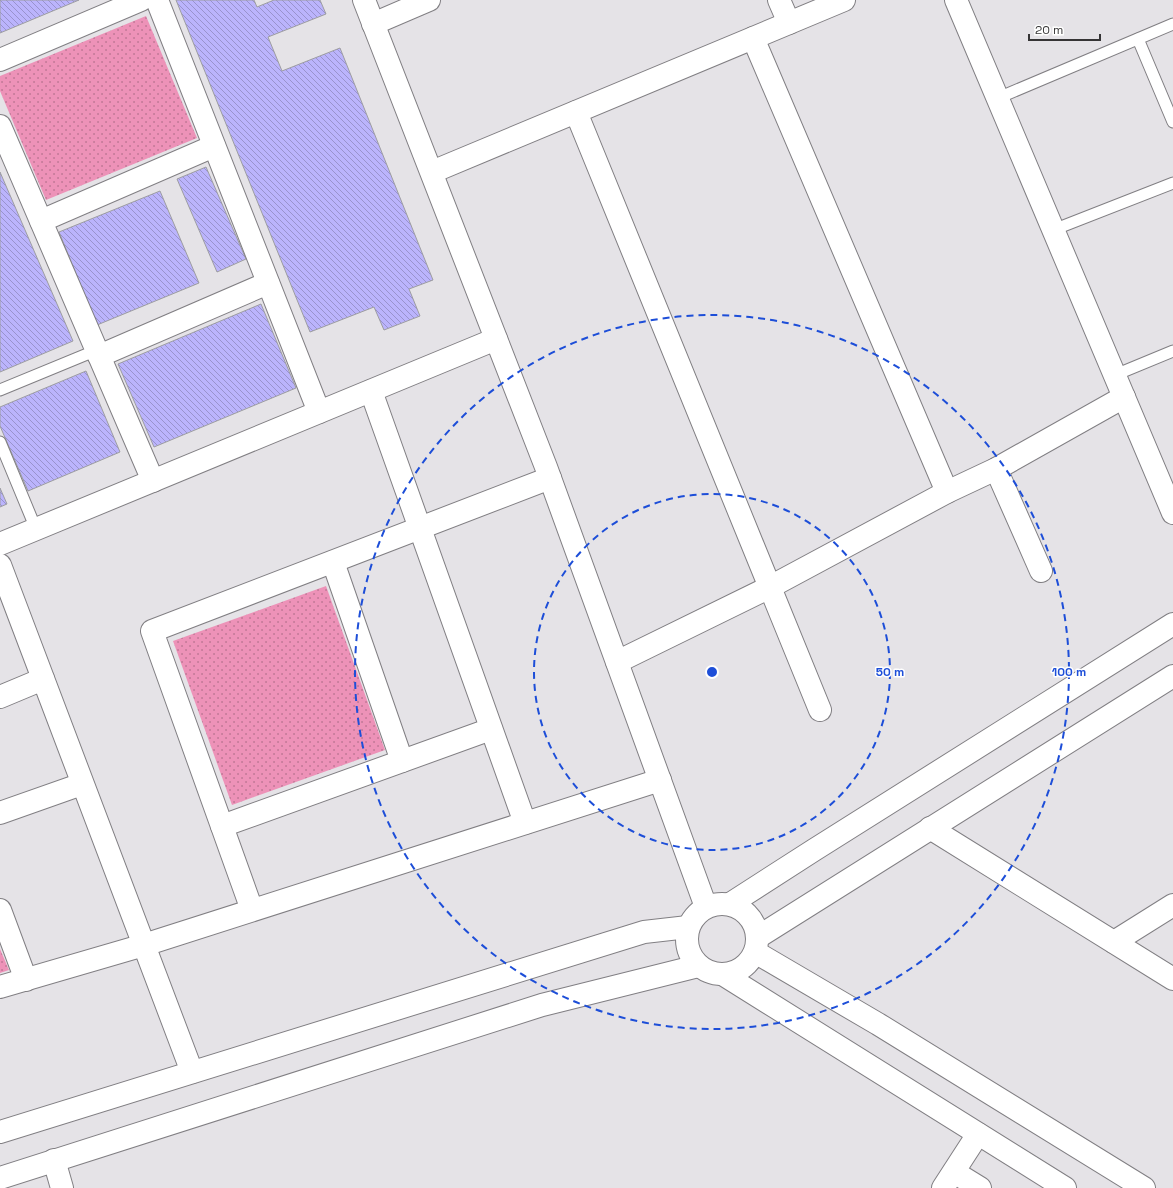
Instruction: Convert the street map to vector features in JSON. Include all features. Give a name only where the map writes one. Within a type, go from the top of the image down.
[{"type":"street","points":[[0,60],[142,0]]},
{"type":"street","points":[[156,0],[319,412]]},
{"type":"street","points":[[364,0],[550,478],[706,907]]},
{"type":"street","points":[[374,24],[429,0]]},
{"type":"street","points":[[779,0],[789,23]]},
{"type":"street","points":[[432,172],[844,0]]},
{"type":"street","points":[[956,0],[1173,513]]},
{"type":"street","points":[[753,38],[946,492]]},
{"type":"street","points":[[576,112],[820,710]]},
{"type":"street","points":[[0,126],[153,481]]},
{"type":"street","points":[[41,221],[214,146]]},
{"type":"street","points":[[98,353],[268,283]]},
{"type":"street","points":[[0,544],[496,339]]},
{"type":"street","points":[[371,391],[525,823]]},
{"type":"street","points":[[617,662],[770,587],[946,492],[996,469],[1124,398]]},
{"type":"street","points":[[996,469],[1041,571]]},
{"type":"street","points":[[252,910],[152,631],[550,478]]},
{"type":"street","points":[[332,562],[402,761]]},
{"type":"street","points":[[0,565],[192,1072]]},
{"type":"street","points":[[730,904],[1173,624]]},
{"type":"street","points":[[757,945],[930,828],[1173,676]]},
{"type":"street","points":[[0,697],[43,679]]},
{"type":"street","points":[[222,826],[491,729]]},
{"type":"street","points":[[0,987],[144,945],[660,780]]},
{"type":"street","points":[[0,813],[82,784]]},
{"type":"street","points":[[930,828],[1173,979]]},
{"type":"street","points":[[720,903],[730,904],[745,912],[754,923],[757,945],[749,963],[737,972],[724,975],[710,973],[698,966],[689,954],[686,941],[688,927],[695,915],[706,907],[720,903]]},
{"type":"street","points":[[1114,942],[1173,905]]},
{"type":"street","points":[[0,910],[26,980]]},
{"type":"street","points":[[0,1132],[644,932],[688,927]]},
{"type":"street","points":[[757,945],[878,1024],[1144,1188]]},
{"type":"street","points":[[0,1178],[542,1005],[698,966]]},
{"type":"street","points":[[724,975],[1066,1188]]},
{"type":"street","points":[[978,1134],[948,1180],[980,1188]]},
{"type":"street","points":[[54,1160],[62,1188]]},
{"type":"lane","points":[[998,98],[1173,24]]},
{"type":"lane","points":[[1138,39],[1173,122]]},
{"type":"lane","points":[[1053,230],[1173,183]]},
{"type":"lane","points":[[1115,375],[1173,351]]},
{"type":"lane","points":[[0,390],[98,353]]},
{"type":"lane","points":[[0,442],[36,529]]},
{"type":"shaded area","points":[[146,16],[197,138],[46,200],[0,91],[0,76]]},
{"type":"shaded area","points":[[326,586],[385,750],[232,805],[173,641]]},
{"type":"shaded area","points":[[0,949],[9,970],[0,973]]},
{"type":"building","points":[[0,0],[79,0],[0,33]]},
{"type":"building","points":[[176,0],[254,0],[257,7],[274,0],[320,0],[326,14],[268,37],[282,71],[340,48],[433,280],[409,289],[420,316],[384,330],[374,307],[310,332]]},
{"type":"building","points":[[206,167],[246,259],[217,272],[177,179]]},
{"type":"building","points":[[0,172],[73,341],[0,372]]},
{"type":"building","points":[[160,191],[199,283],[97,325],[59,232]]},
{"type":"building","points":[[261,304],[296,388],[154,447],[118,364]]},
{"type":"building","points":[[86,371],[120,452],[28,491],[0,426],[0,407]]},
{"type":"building","points":[[0,488],[7,504],[0,507]]}]
